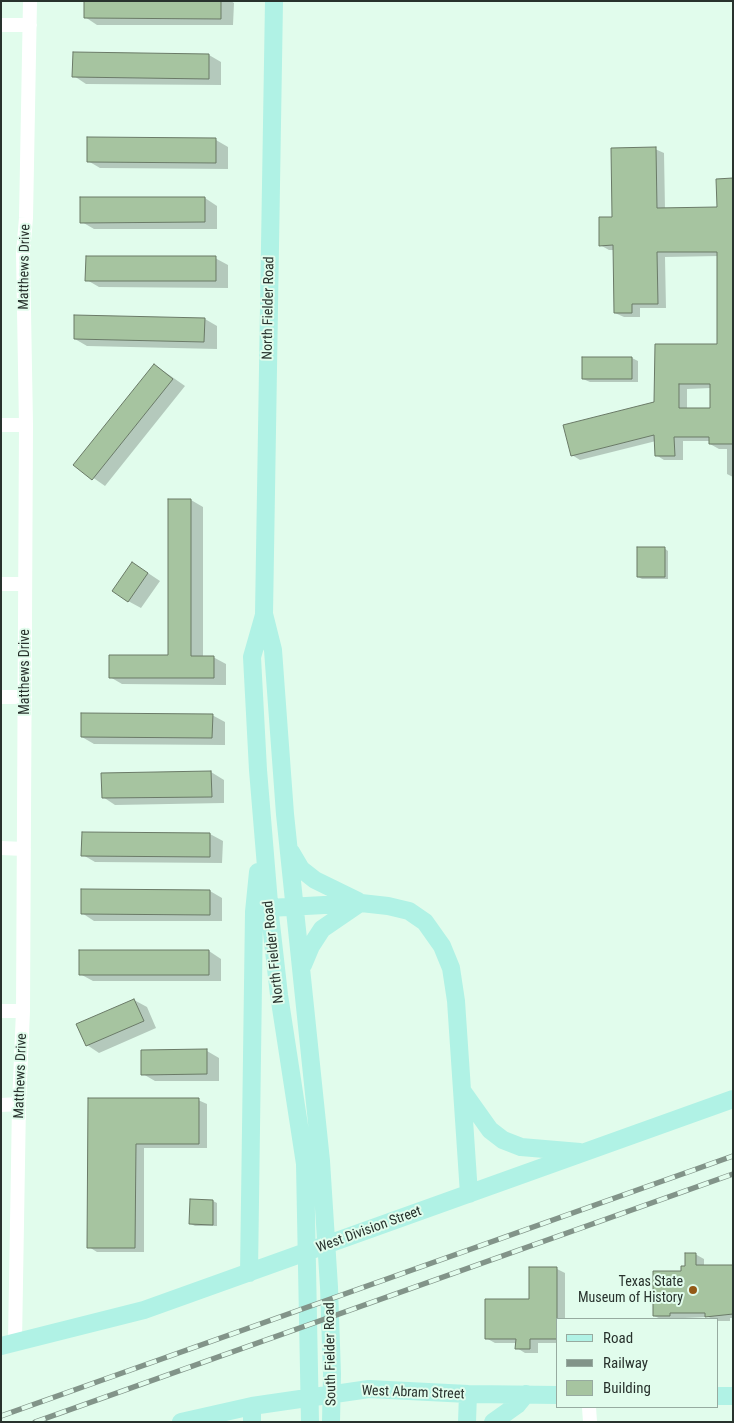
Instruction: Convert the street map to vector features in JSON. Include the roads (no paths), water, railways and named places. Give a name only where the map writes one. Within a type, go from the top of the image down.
[{"type":"main road","name":"North Fielder Road","points":[[274,1],[264,614],[273,650],[288,848],[302,970],[313,1162],[329,1286]]},
{"type":"main road","name":"North Fielder Road","points":[[264,614],[252,656],[269,908],[279,995],[313,1162],[306,1291]]},
{"type":"main road","points":[[249,1273],[254,912],[263,834]]},
{"type":"main road","points":[[288,848],[301,869],[314,880],[361,902]]},
{"type":"main road","points":[[302,970],[311,946],[322,929],[361,902]]},
{"type":"main road","points":[[269,908],[361,902],[409,911],[425,922],[442,946],[451,968],[456,1001],[469,1194]]},
{"type":"main road","points":[[462,1091],[490,1130],[503,1140],[521,1147],[585,1152]]},
{"type":"main road","name":"West Division Street","points":[[8,1344],[144,1310],[733,1099]]},
{"type":"main road","name":"South Fielder Road","points":[[329,1286],[332,1374],[331,1422]]},
{"type":"main road","name":"South Fielder Road","points":[[306,1291],[310,1422]]},
{"type":"main road","name":"West Abram Street","points":[[181,1422],[252,1414],[369,1389],[468,1394],[556,1395]]},
{"type":"main road","points":[[467,1422],[468,1394]]},
{"type":"main road","points":[[493,1422],[517,1405],[526,1394]]},
{"type":"main road","points":[[719,1396],[733,1396]]},
{"type":"street","name":"Matthews Drive","points":[[8,1344],[23,1011],[26,425],[24,253],[30,1]]},
{"type":"street","points":[[1,25],[30,25]]},
{"type":"street","points":[[1,425],[26,425]]},
{"type":"street","points":[[1,584],[24,584]]},
{"type":"street","points":[[1,697],[25,698]]},
{"type":"street","points":[[1,848],[24,849]]},
{"type":"street","points":[[1,1012],[23,1011]]},
{"type":"street","points":[[1,1105],[19,1104]]},
{"type":"street","points":[[589,1408],[590,1422]]},
{"type":"railway","points":[[1,1416],[733,1156]]},
{"type":"railway","points":[[35,1422],[733,1174]]},
{"type":"place","name":"Texas State Museum of History","points":[[693,1290]]}]
